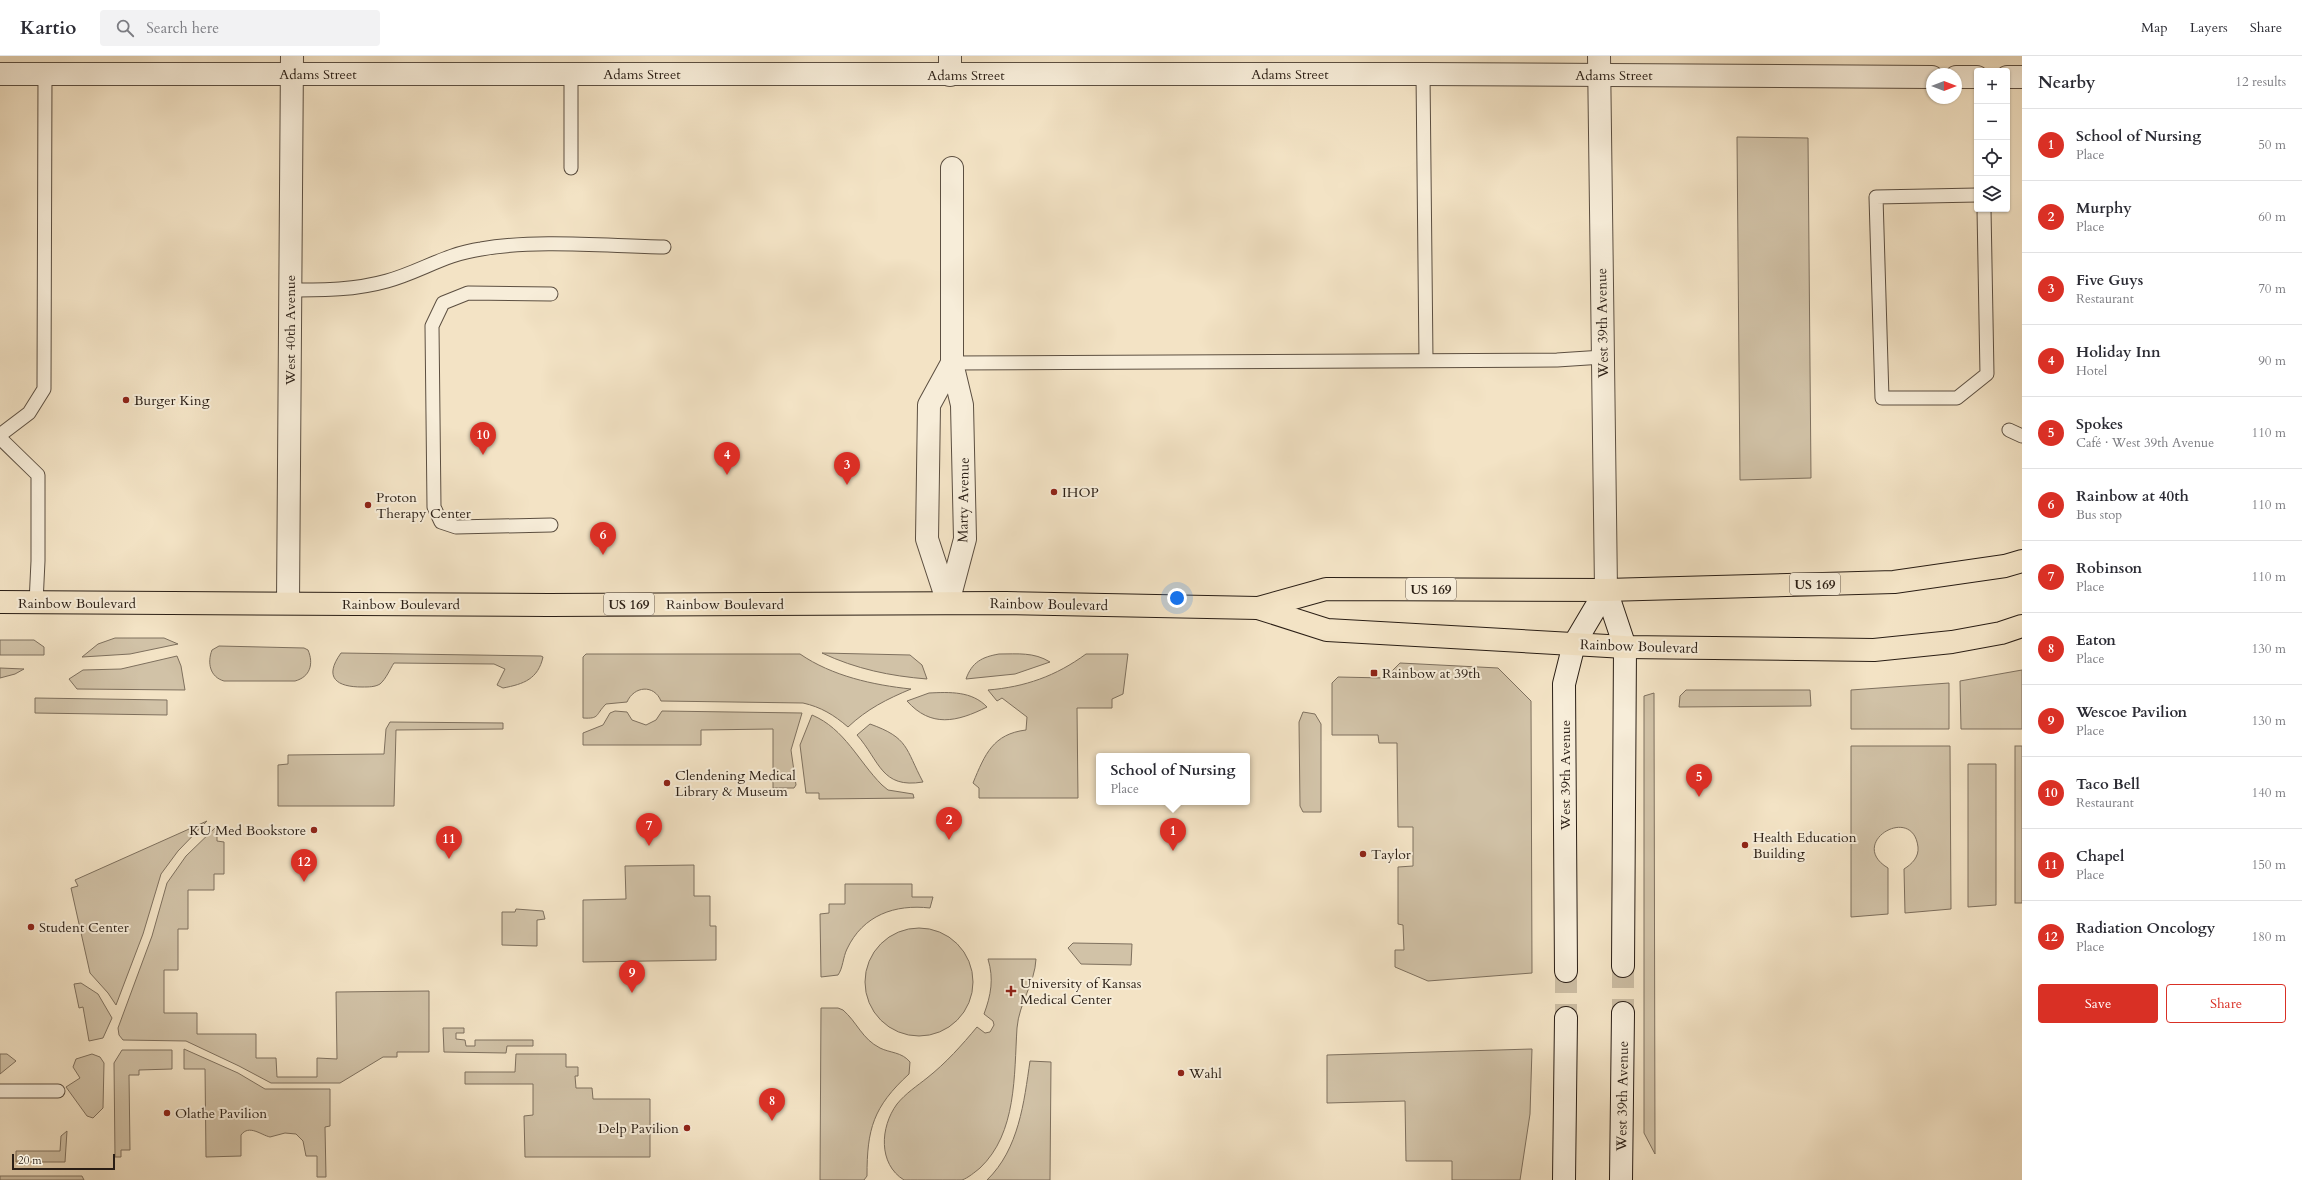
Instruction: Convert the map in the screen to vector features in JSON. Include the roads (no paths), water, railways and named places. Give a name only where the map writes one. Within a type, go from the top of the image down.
[{"type":"main road","name":"Rainbow Boulevard","points":[[1258,608],[1326,589],[1606,590],[1894,582],[2005,566],[2022,561]]},
{"type":"main road","name":"Rainbow Boulevard","points":[[0,602],[561,605],[948,602],[1258,608],[1327,630],[1625,647],[1874,650],[1952,642],[2001,633],[2022,626]]},
{"type":"street","name":"Adams Street","points":[[0,74],[45,74],[292,65],[571,74],[950,65],[1423,74],[1599,65],[1926,77]]},
{"type":"street","name":"West 40th Avenue","points":[[288,603],[292,65]]},
{"type":"street","name":"West 39th Avenue","points":[[1599,65],[1606,590],[1625,647],[1623,966]]},
{"type":"street","points":[[1962,77],[1974,77]]},
{"type":"street","points":[[2010,77],[2022,77]]},
{"type":"street","name":"Marty Avenue","points":[[948,602],[965,539],[962,405],[952,363],[952,168]]},
{"type":"street","name":"Marty Avenue","points":[[948,602],[927,539],[929,405],[952,363]]},
{"type":"street","name":"West 39th Avenue","points":[[1566,970],[1564,684],[1574,644],[1606,590]]},
{"type":"street","name":"West 39th Avenue","points":[[1621,1180],[1623,1013]]},
{"type":"street","points":[[1564,1180],[1566,1018]]},
{"type":"lane","points":[[36,602],[38,561],[38,475],[0,437],[29,413],[44,390],[45,74]]},
{"type":"lane","points":[[571,74],[571,168]]},
{"type":"lane","points":[[1423,74],[1426,360]]},
{"type":"lane","points":[[1974,195],[1876,197],[1882,398],[1957,398],[1987,374],[1984,212]]},
{"type":"lane","points":[[291,290],[344,290],[388,281],[444,258],[480,249],[512,245],[664,247]]},
{"type":"lane","points":[[551,294],[468,293],[443,303],[432,326],[434,507],[441,522],[456,527],[551,525]]},
{"type":"lane","points":[[952,363],[1557,360],[1603,357]]},
{"type":"lane","points":[[2009,430],[2022,436]]},
{"type":"lane","points":[[0,1091],[58,1091]]},
{"type":"tunnel","points":[[1623,966],[1623,1013]]},
{"type":"tunnel","points":[[1566,971],[1566,1018]]},
{"type":"place","name":"Burger King","points":[[126,400]]},
{"type":"place","name":"Taco Bell","points":[[483,455]]},
{"type":"place","name":"Holiday Inn","points":[[727,475]]},
{"type":"place","name":"Five Guys","points":[[847,485]]},
{"type":"place","name":"IHOP","points":[[1054,492]]},
{"type":"place","name":"Proton Therapy Center","points":[[368,505]]},
{"type":"place","name":"Rainbow at 40th","points":[[603,555]]},
{"type":"place","name":"Rainbow at 39th","points":[[1374,673]]},
{"type":"place","name":"Clendening Medical Library & Museum","points":[[667,783]]},
{"type":"place","name":"Spokes","points":[[1699,797]]},
{"type":"place","name":"KU Med Bookstore","points":[[314,830]]},
{"type":"place","name":"Murphy","points":[[949,840]]},
{"type":"place","name":"Health Education Building","points":[[1745,845]]},
{"type":"place","name":"Robinson","points":[[649,846]]},
{"type":"place","name":"School of Nursing","points":[[1173,851]]},
{"type":"place","name":"Taylor","points":[[1363,854]]},
{"type":"place","name":"Chapel","points":[[449,859]]},
{"type":"place","name":"Radiation Oncology","points":[[304,882]]},
{"type":"place","name":"Student Center","points":[[31,927]]},
{"type":"place","name":"University of Kansas Medical Center","points":[[1011,991]]},
{"type":"place","name":"Wescoe Pavilion","points":[[632,993]]},
{"type":"place","name":"Wahl","points":[[1181,1073]]},
{"type":"place","name":"Olathe Pavilion","points":[[167,1113]]},
{"type":"place","name":"Eaton","points":[[772,1121]]},
{"type":"place","name":"Delp Pavilion","points":[[687,1128]]}]
